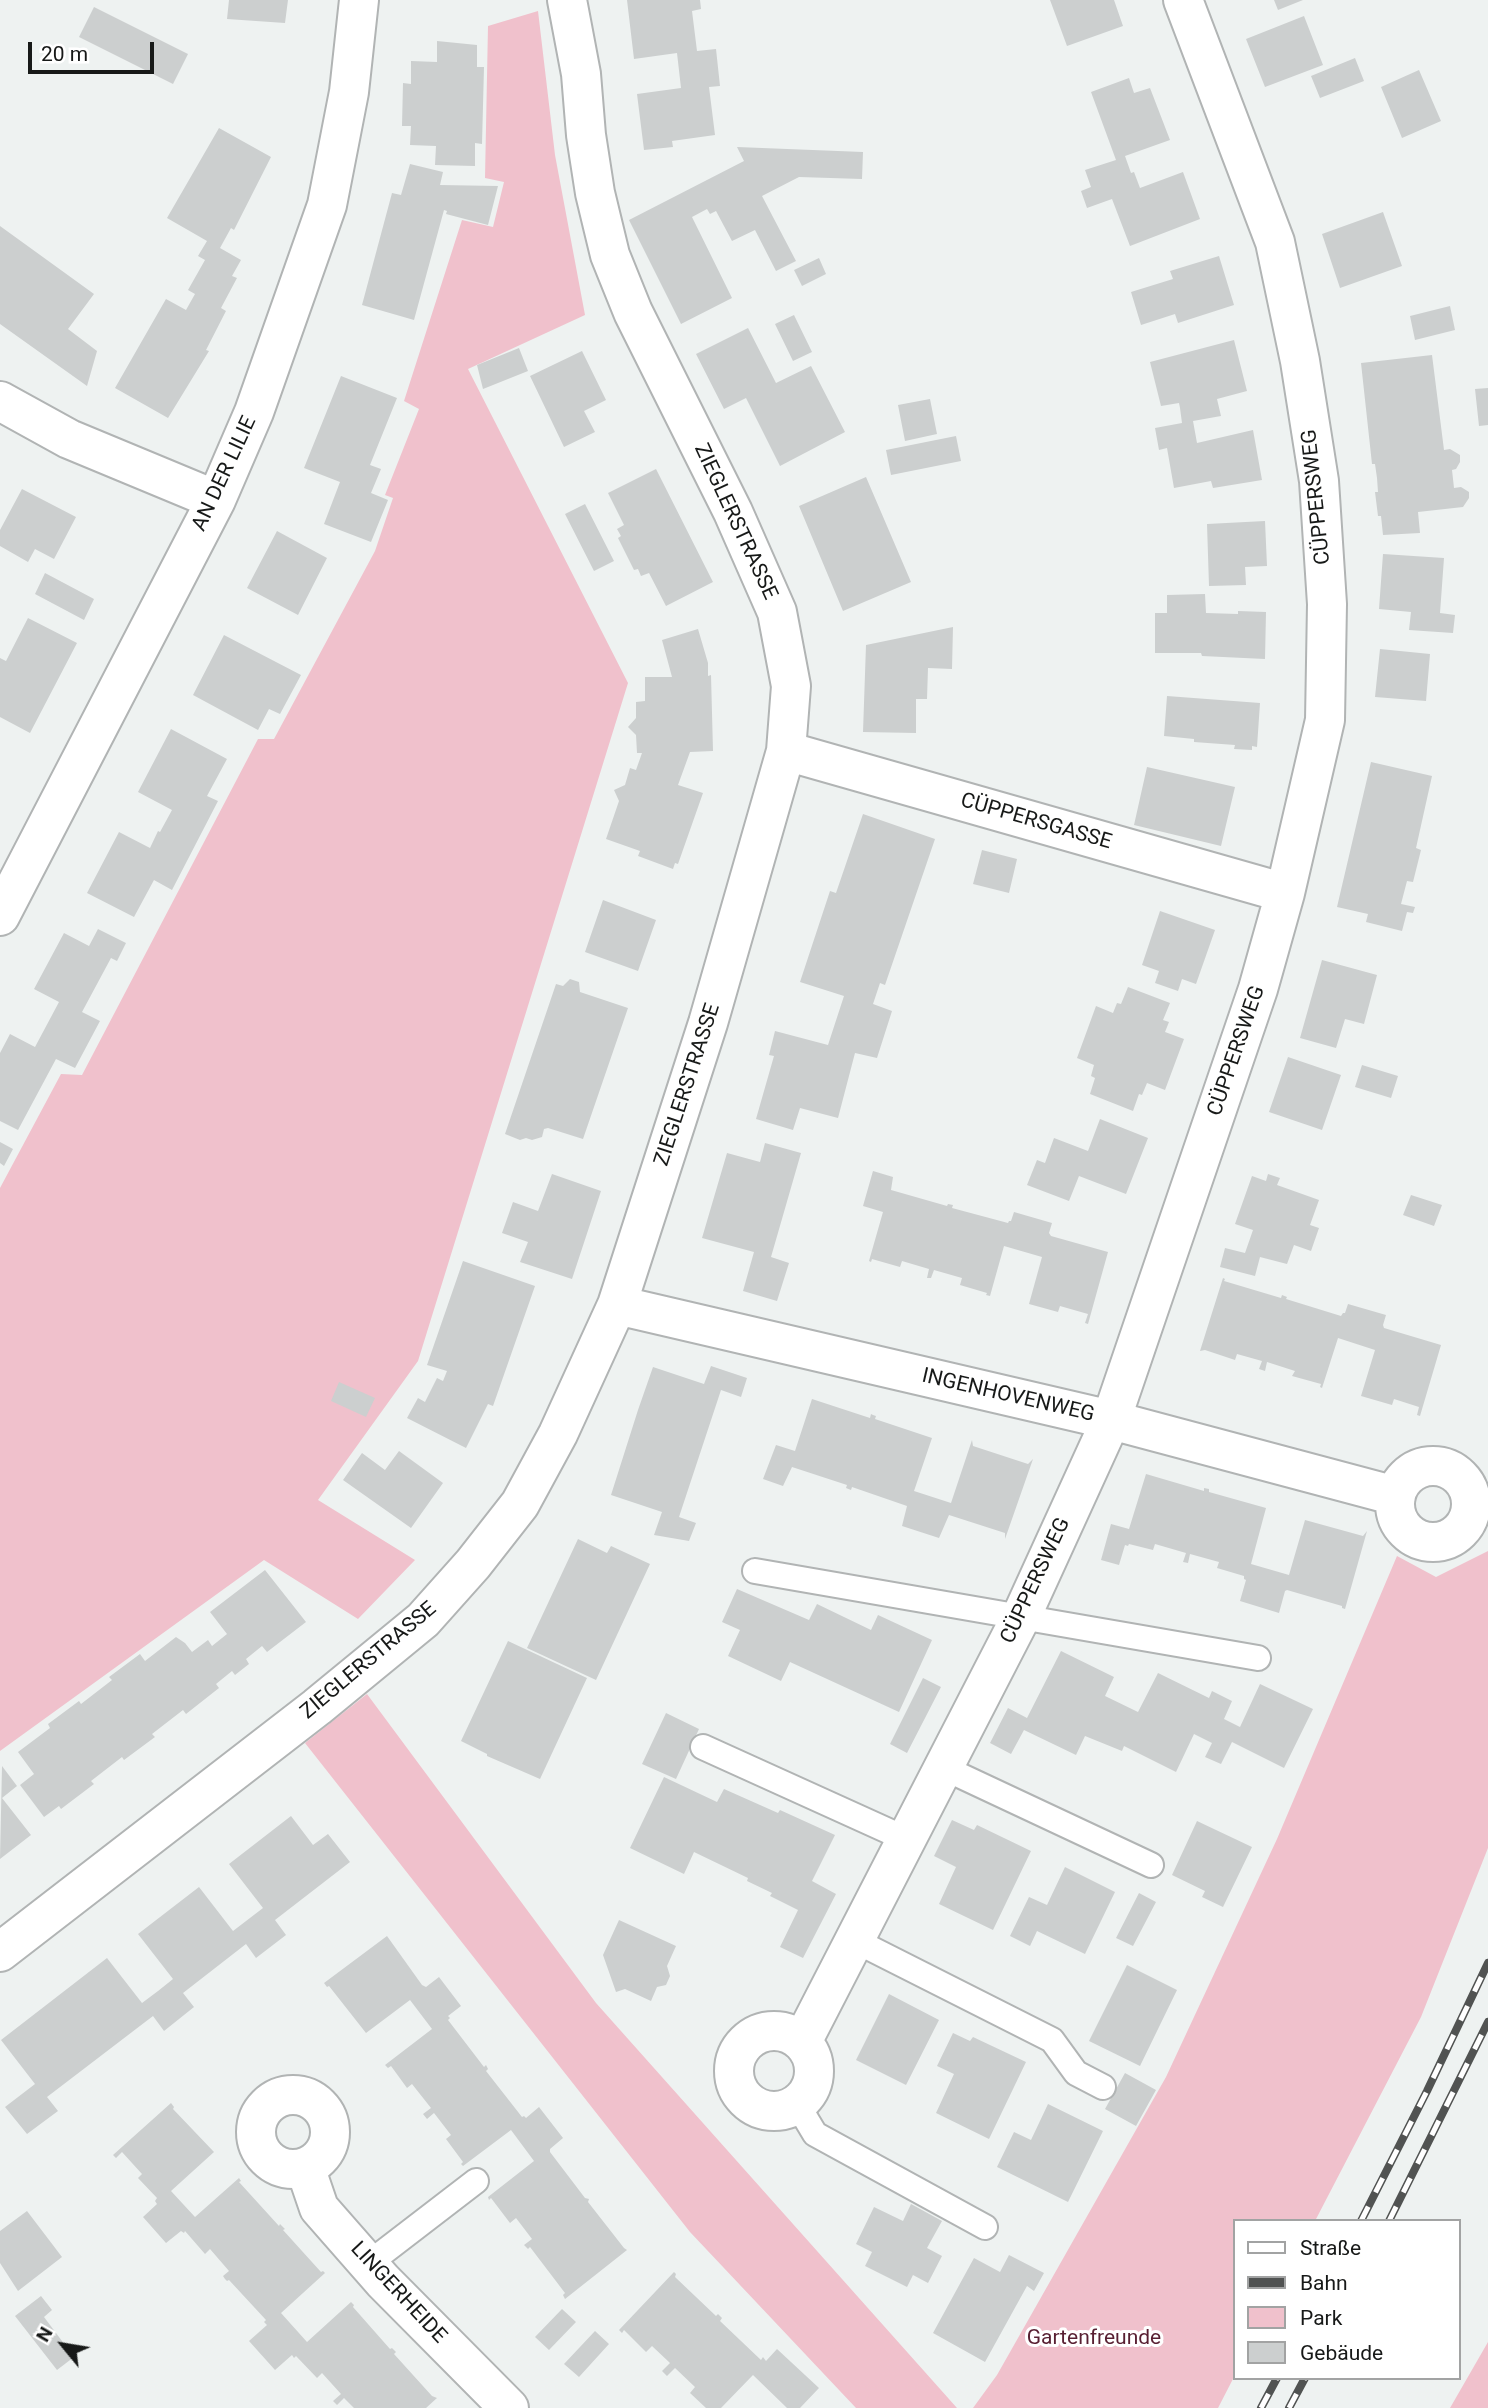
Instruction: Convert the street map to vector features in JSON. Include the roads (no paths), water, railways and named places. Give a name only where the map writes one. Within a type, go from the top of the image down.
[{"type":"street","name":"AN DER LILIE","points":[[0,916],[216,500],[254,412],[327,205],[349,92],[359,0]]},
{"type":"street","name":"ZIEGLERSTRASSE","points":[[0,1952],[317,1707],[423,1620],[473,1564],[520,1504],[558,1434],[617,1305],[708,1023],[786,751],[791,686],[777,612],[733,512],[633,312],[610,255],[595,193],[586,135],[581,74],[567,0]]},
{"type":"street","name":"CÜPPERSWEG","points":[[802,2042],[1021,1617],[1111,1420],[1258,989],[1285,893],[1325,720],[1327,604],[1319,481],[1300,361],[1275,242],[1183,0]]},
{"type":"street","points":[[0,401],[69,439],[216,500]]},
{"type":"street","name":"CÜPPERSGASSE","points":[[786,751],[1285,893]]},
{"type":"street","name":"INGENHOVENWEG","points":[[617,1305],[1111,1420],[1396,1496]]},
{"type":"street","points":[[777,2031],[790,2034],[802,2042],[811,2057],[813,2077],[808,2092],[797,2104],[782,2111],[763,2110],[748,2102],[738,2089],[734,2064],[747,2041],[762,2033],[777,2031]]},
{"type":"street","name":"LINGERHEIDE","points":[[305,2167],[320,2208],[368,2264],[508,2408]]},
{"type":"lane","points":[[755,1571],[1258,1658]]},
{"type":"lane","points":[[703,1746],[906,1839]]},
{"type":"lane","points":[[942,1768],[1151,1865]]},
{"type":"lane","points":[[854,1940],[1052,2040],[1076,2073],[1103,2087]]},
{"type":"lane","points":[[797,2104],[815,2134],[985,2227]]},
{"type":"lane","points":[[368,2264],[476,2181]]},
{"type":"railway","points":[[1362,2219],[1488,1963]]},
{"type":"railway","points":[[1390,2219],[1488,2022]]},
{"type":"railway","points":[[1261,2408],[1276,2380]]},
{"type":"railway","points":[[1289,2408],[1304,2380]]},
{"type":"park label","name":"Gartenfreunde","points":[[1094,2339]]}]
